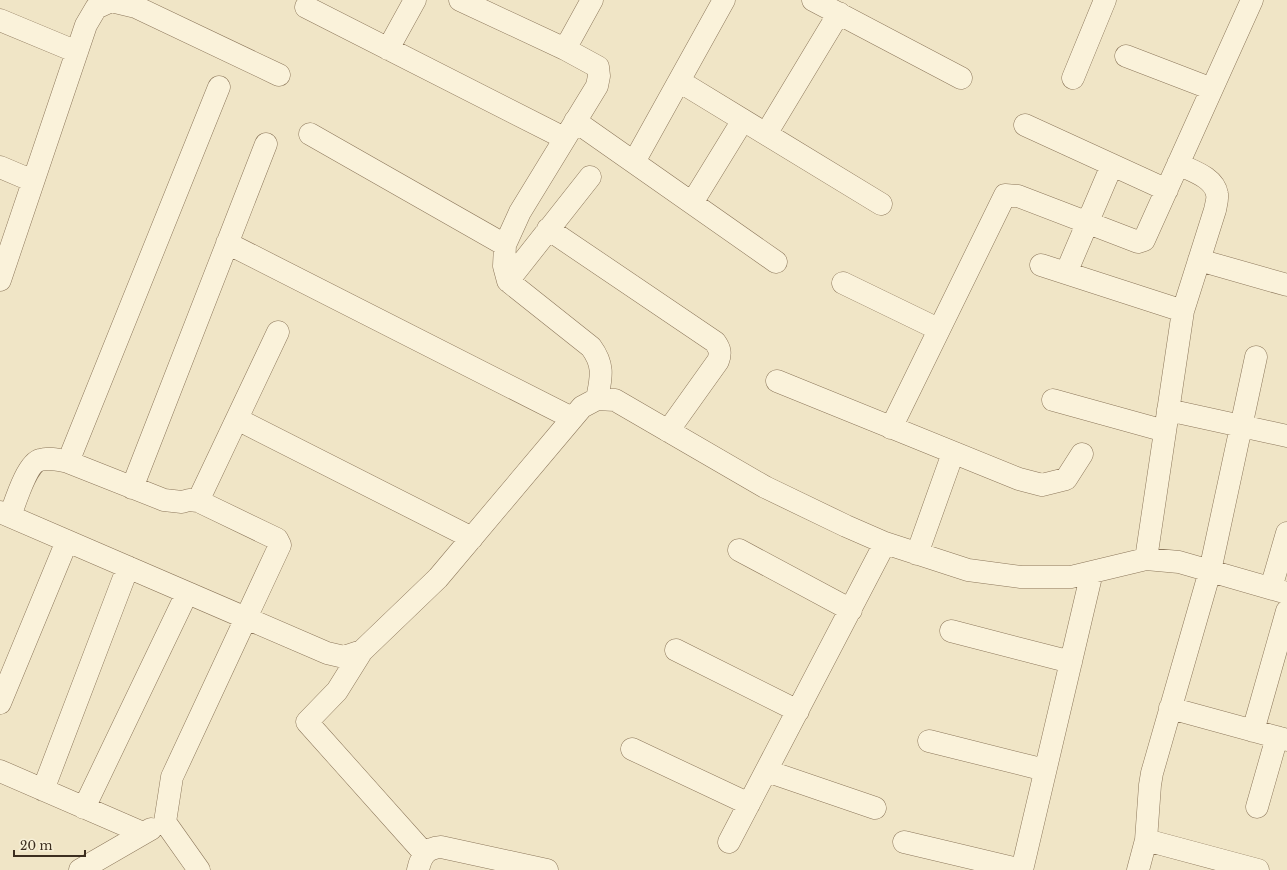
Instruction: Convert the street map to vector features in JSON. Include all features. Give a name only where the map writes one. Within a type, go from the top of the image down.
[{"type":"street","points":[[388,49],[415,0]]},
{"type":"street","points":[[565,49],[592,0]]},
{"type":"street","points":[[634,162],[724,0]]},
{"type":"street","points":[[813,0],[961,78]]},
{"type":"street","points":[[1073,78],[1105,0]]},
{"type":"street","points":[[891,428],[938,329],[1005,195],[1018,196],[1138,242],[1144,240],[1252,0]]},
{"type":"street","points":[[0,280],[86,25],[96,8],[111,1],[137,4],[279,75]]},
{"type":"street","points":[[472,3],[598,67],[599,76],[597,86],[520,212],[506,245],[504,266],[508,281],[591,347],[600,359],[601,375],[597,399]]},
{"type":"street","points":[[306,7],[388,49],[570,129],[634,162],[776,262]]},
{"type":"street","points":[[766,134],[839,13]]},
{"type":"street","points":[[0,20],[77,52]]},
{"type":"street","points":[[1126,56],[1212,89]]},
{"type":"street","points":[[679,81],[880,204]]},
{"type":"street","points":[[68,462],[219,87]]},
{"type":"street","points":[[692,203],[743,120]]},
{"type":"street","points":[[1025,125],[1167,190]]},
{"type":"street","points":[[310,134],[506,245]]},
{"type":"street","points":[[132,488],[266,144]]},
{"type":"street","points":[[1146,560],[1183,311],[1215,210],[1218,195],[1213,184],[1203,176],[1178,164]]},
{"type":"street","points":[[1066,273],[1112,165]]},
{"type":"street","points":[[0,168],[33,181]]},
{"type":"street","points":[[508,281],[590,177]]},
{"type":"street","points":[[548,229],[715,342],[719,348],[721,354],[718,361],[668,431]]},
{"type":"street","points":[[227,243],[572,418]]},
{"type":"street","points":[[1199,260],[1287,285]]},
{"type":"street","points":[[1041,265],[1183,311]]},
{"type":"street","points":[[843,283],[938,329]]},
{"type":"street","points":[[198,501],[278,332]]},
{"type":"street","points":[[1138,870],[1146,840],[1150,785],[1170,708],[1210,572],[1256,357]]},
{"type":"street","points":[[777,381],[1019,479],[1042,485],[1066,479],[1082,454]]},
{"type":"street","points":[[547,870],[441,847],[432,847],[421,861],[307,722],[337,691],[362,652],[438,578],[572,418],[582,407],[597,399],[615,400],[765,487],[846,526],[885,543],[968,570],[1021,577],[1071,577],[1146,560],[1179,562],[1210,572],[1279,590],[1287,532]]},
{"type":"street","points":[[1054,400],[1167,420],[1241,426],[1287,436]]},
{"type":"street","points":[[237,419],[472,538]]},
{"type":"street","points":[[917,554],[953,453]]},
{"type":"street","points":[[199,870],[165,822],[172,777],[246,618],[280,545],[276,539],[198,501],[189,500],[182,502],[164,500],[68,462],[51,458],[39,460],[29,468],[5,514],[187,593],[246,618],[327,653],[344,657],[362,652]]},
{"type":"street","points":[[0,703],[67,541]]},
{"type":"street","points":[[729,842],[885,543]]},
{"type":"street","points":[[739,550],[851,610]]},
{"type":"street","points":[[43,790],[128,567]]},
{"type":"street","points":[[904,842],[1022,870],[1092,572]]},
{"type":"street","points":[[84,808],[187,593]]},
{"type":"street","points":[[1253,731],[1287,611]]},
{"type":"street","points":[[951,630],[1071,662]]},
{"type":"street","points":[[676,650],[798,711]]},
{"type":"street","points":[[1170,708],[1282,739],[1257,807]]},
{"type":"street","points":[[929,741],[1045,770]]},
{"type":"street","points":[[632,749],[749,804]]},
{"type":"street","points":[[0,771],[143,834]]},
{"type":"street","points":[[767,771],[875,808]]},
{"type":"street","points":[[80,870],[165,822]]},
{"type":"street","points":[[1146,840],[1250,869]]}]
